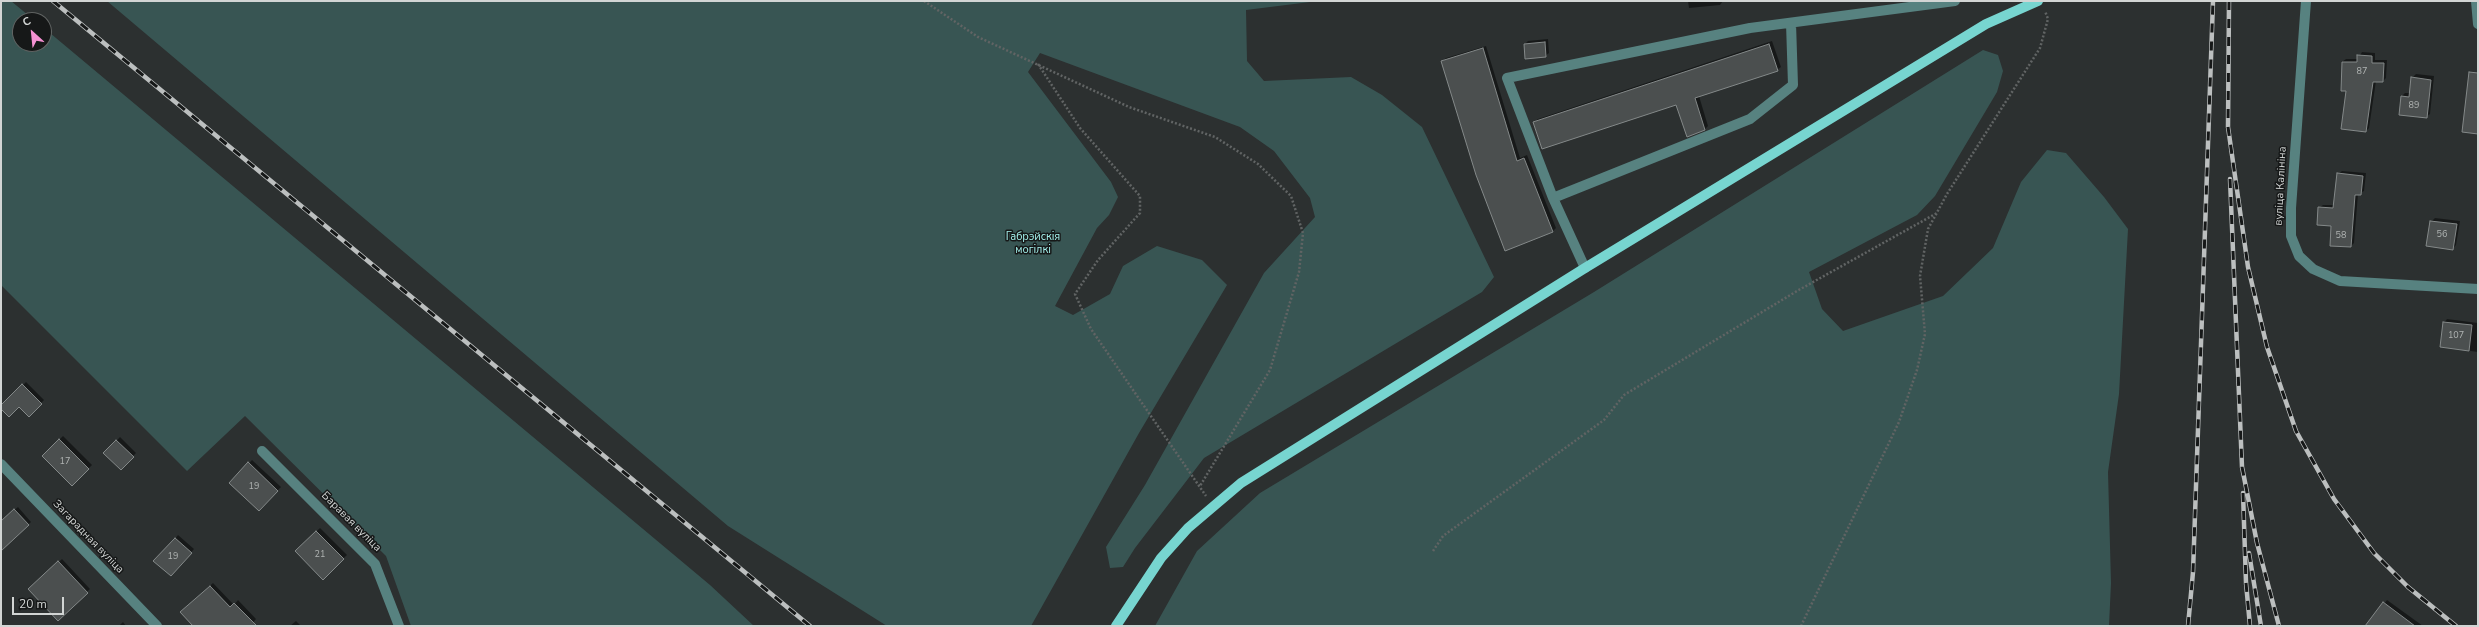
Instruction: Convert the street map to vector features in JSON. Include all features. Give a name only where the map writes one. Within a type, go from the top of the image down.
[{"type":"main road","points":[[1116,626],[1161,558],[1212,506],[1241,483],[1294,448],[1585,268],[1986,24],[2041,4]]},
{"type":"street","points":[[1585,268],[1553,198],[1507,78],[1750,28],[1955,1]]},
{"type":"street","name":"вуліца Калініна","points":[[2306,1],[2290,236],[2299,256],[2313,269],[2340,281],[2478,289]]},
{"type":"street","points":[[2476,1],[2478,24]]},
{"type":"street","points":[[1553,198],[1750,119],[1793,85],[1791,23]]},
{"type":"street","name":"Баравая вуліца","points":[[262,451],[375,564],[399,626]]},
{"type":"street","name":"Загарадная вуліца","points":[[1,464],[157,626]]},
{"type":"path","points":[[924,1],[978,37],[1129,107],[1215,137],[1258,164],[1291,196],[1303,233],[1299,272],[1270,370],[1200,486]]},
{"type":"path","points":[[1801,626],[1899,422],[1917,370],[1925,334],[1920,276],[1928,229],[1937,212],[2040,48],[2048,18],[2041,4]]},
{"type":"path","points":[[1038,64],[1080,128],[1140,196],[1140,213],[1098,260],[1075,294],[1091,329],[1200,486],[1212,506]]},
{"type":"path","points":[[1433,551],[1443,536],[1604,420],[1624,395],[1797,291],[1937,212]]},
{"type":"green space","points":[[1,1],[11,1],[24,12],[12,12],[12,52],[52,52],[52,35],[710,585],[754,626],[411,626],[386,556],[245,416],[187,471],[1,285]]},
{"type":"green space","name":"Габрэйскія могілкі","points":[[107,1],[1318,1],[1246,10],[1247,61],[1264,81],[1351,77],[1382,95],[1422,127],[1494,277],[1482,292],[1204,458],[1135,548],[1123,567],[1110,568],[1106,547],[1145,485],[1264,273],[1315,217],[1310,198],[1274,151],[1240,127],[1040,53],[1028,72],[1111,182],[1118,197],[1109,215],[1097,228],[1055,306],[1073,315],[1110,294],[1123,266],[1157,246],[1202,260],[1227,285],[1139,433],[1031,626],[887,626],[728,526]]},
{"type":"green space","points":[[1983,50],[1998,55],[2003,71],[1997,92],[1935,196],[1917,215],[1809,272],[1822,309],[1843,331],[1943,296],[1993,248],[2021,182],[2047,150],[2066,153],[2104,197],[2128,229],[2119,394],[2108,472],[2111,583],[2109,626],[1155,626],[1197,551],[1260,493],[1594,292]]},
{"type":"building","points":[[1545,42],[1546,57],[1525,59],[1524,44]]},
{"type":"building","points":[[1769,44],[1778,71],[1695,98],[1705,130],[1687,137],[1676,105],[1542,149],[1533,122]]},
{"type":"building","points":[[1483,48],[1517,161],[1524,158],[1553,232],[1505,251],[1476,175],[1441,61]]},
{"type":"building","points":[[2357,55],[2372,56],[2372,63],[2384,63],[2383,82],[2373,82],[2366,132],[2341,129],[2346,91],[2341,91],[2342,62],[2357,62]]},
{"type":"building","points":[[2469,72],[2478,73],[2478,134],[2462,132]]},
{"type":"building","points":[[2411,77],[2431,80],[2427,118],[2399,115],[2401,96],[2409,97]]},
{"type":"building","points":[[2337,173],[2363,176],[2361,195],[2355,195],[2351,247],[2330,246],[2331,226],[2317,225],[2318,207],[2333,208]]},
{"type":"building","points":[[2430,221],[2457,224],[2453,250],[2426,246]]},
{"type":"building","points":[[2443,322],[2472,325],[2469,351],[2440,347]]},
{"type":"building","points":[[22,384],[42,404],[29,417],[19,407],[9,417],[1,409],[1,405]]},
{"type":"building","points":[[59,439],[89,469],[72,486],[42,456]]},
{"type":"building","points":[[116,440],[134,457],[121,470],[103,453]]},
{"type":"building","points":[[248,462],[278,491],[259,511],[229,483]]},
{"type":"building","points":[[14,509],[29,525],[1,551],[1,521]]},
{"type":"building","points":[[316,531],[344,559],[323,580],[295,551]]},
{"type":"building","points":[[175,538],[192,553],[171,576],[153,561]]},
{"type":"building","points":[[58,561],[88,593],[58,621],[28,589]]},
{"type":"building","points":[[210,586],[230,607],[234,603],[257,626],[193,626],[180,612]]},
{"type":"building","points":[[2383,602],[2415,626],[2365,626]]},
{"type":"railway","points":[[53,1],[810,626]]},
{"type":"railway","points":[[2188,626],[2193,572],[2213,1]]},
{"type":"railway","points":[[2229,1],[2228,127],[2248,267],[2267,347],[2296,431],[2334,499],[2374,553],[2408,587],[2456,626]]},
{"type":"railway","points":[[2230,179],[2242,467],[2257,543],[2279,626]]},
{"type":"railway","points":[[2243,493],[2246,583],[2250,626]]},
{"type":"railway","points":[[2249,553],[2261,626]]}]
